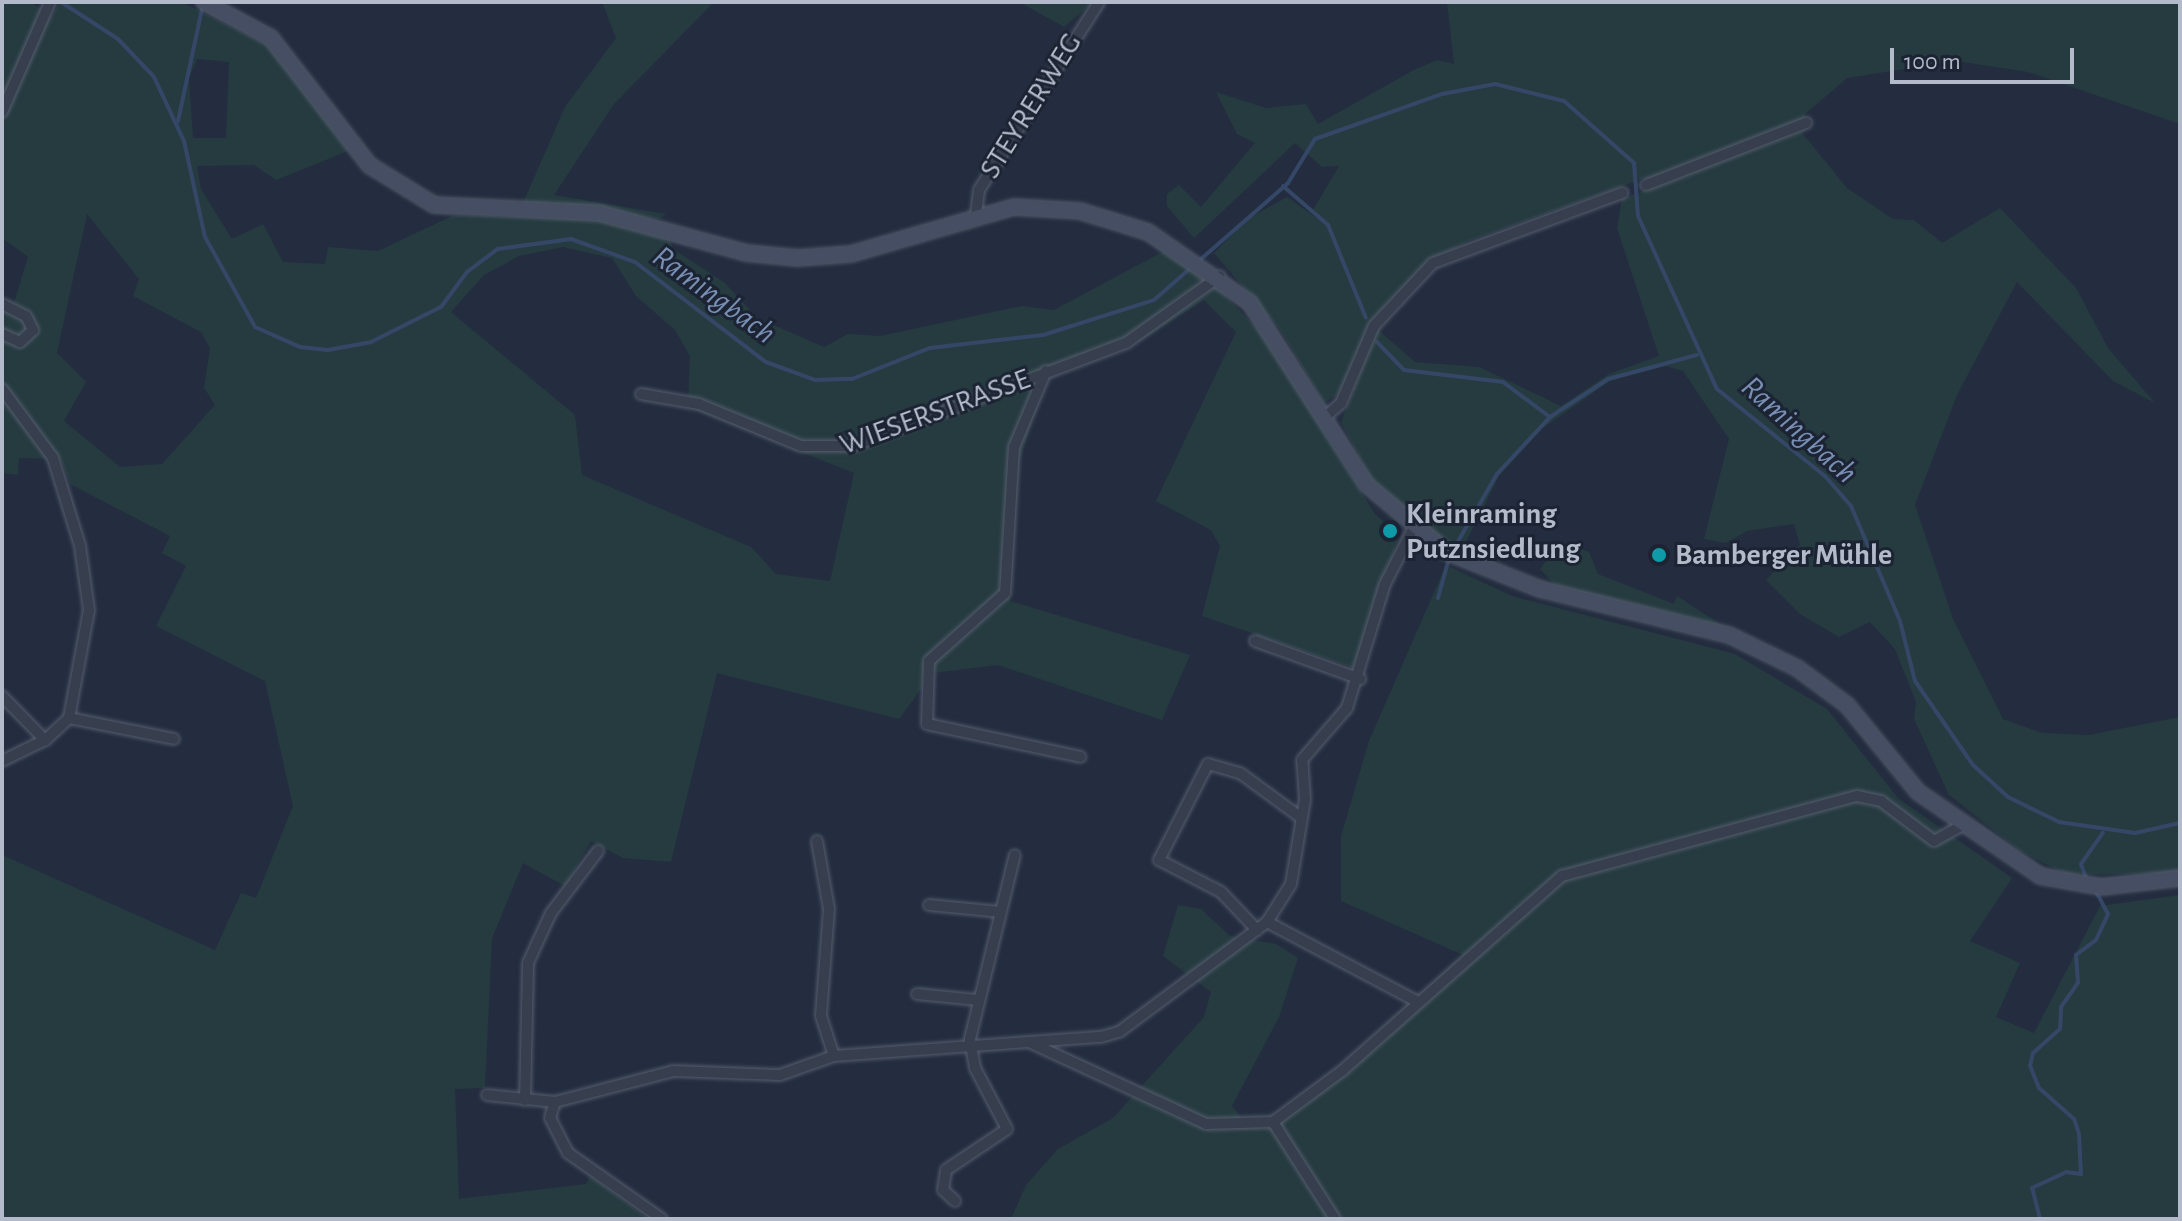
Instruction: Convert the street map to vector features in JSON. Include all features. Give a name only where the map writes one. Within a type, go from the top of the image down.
[{"type":"main road","points":[[204,2],[225,6],[288,54],[369,165],[434,205],[599,213],[746,253],[798,258],[874,249],[976,215],[1070,209],[1172,245],[1217,274],[1266,321],[1367,485],[1413,529],[1451,554],[1540,589],[1715,630],[1786,663],[1835,694],[1901,777],[1961,826],[2023,869],[2078,886],[2101,887],[2180,878]]},
{"type":"street","points":[[2,112],[50,2]]},
{"type":"street","name":"STEYRERWEG","points":[[976,215],[979,190],[1099,2]]},
{"type":"street","points":[[1646,185],[1806,123]]},
{"type":"street","points":[[1325,417],[1341,403],[1374,326],[1433,263],[1622,193]]},
{"type":"street","name":"WIESERSTRASSE","points":[[641,394],[699,404],[826,451],[1157,327],[1217,274]]},
{"type":"street","points":[[2,304],[26,316],[33,330],[20,342],[2,334]]},
{"type":"street","name":"WIESERSTRASSE","points":[[1046,371],[1014,447],[1005,593],[929,661],[927,724],[1081,757]]},
{"type":"street","points":[[2,389],[53,458],[80,546],[88,629],[69,718],[45,740],[2,761]]},
{"type":"street","points":[[487,1095],[555,1102],[673,1071],[780,1075],[834,1056],[971,1052],[1119,1032],[1184,977],[1267,922],[1291,884],[1300,817],[1302,760],[1347,708],[1360,679],[1385,584],[1413,529]]},
{"type":"street","points":[[1255,641],[1360,679]]},
{"type":"street","points":[[2,696],[45,740]]},
{"type":"street","points":[[69,718],[174,739]]},
{"type":"street","points":[[1257,930],[1221,892],[1159,860],[1208,764],[1240,773],[1300,817]]},
{"type":"street","points":[[1029,1042],[1206,1124],[1273,1122],[1418,1002],[1562,876],[1588,865],[1857,796],[1881,801],[1934,841],[1961,826]]},
{"type":"street","points":[[817,841],[829,909],[821,1016],[834,1056]]},
{"type":"street","points":[[525,1100],[528,963],[551,913],[598,851]]},
{"type":"street","points":[[955,1201],[943,1190],[946,1170],[1007,1129],[971,1052],[978,1000],[1015,855]]},
{"type":"street","points":[[929,905],[1001,912]]},
{"type":"street","points":[[1267,922],[1418,1002]]},
{"type":"street","points":[[917,994],[978,1000]]},
{"type":"street","points":[[555,1102],[550,1118],[568,1153],[662,1219]]},
{"type":"street","points":[[1273,1122],[1335,1219]]},
{"type":"green space","points":[[2,2],[30,2],[52,16],[60,2],[182,2],[274,49],[348,151],[276,180],[254,165],[197,166],[201,189],[232,239],[263,224],[283,262],[325,264],[328,247],[378,251],[454,215],[614,220],[669,236],[673,249],[725,283],[757,318],[824,347],[848,334],[880,336],[1022,306],[1054,310],[1164,251],[1217,287],[1265,337],[1375,514],[1399,536],[1354,668],[1202,616],[1220,546],[1211,530],[1156,501],[1236,332],[1204,300],[1140,341],[1047,376],[1019,463],[1010,601],[1190,655],[1162,720],[998,665],[933,673],[899,719],[717,673],[671,862],[623,858],[591,841],[565,886],[523,863],[492,938],[485,1088],[455,1089],[459,1199],[586,1184],[590,1176],[648,1219],[2,1219],[2,855],[215,950],[241,893],[256,898],[293,806],[265,681],[156,626],[186,566],[162,553],[170,536],[70,484],[61,459],[19,458],[18,475],[2,473],[2,299],[14,303],[28,257],[2,238]],"holes":[[[197,59],[229,62],[226,138],[193,138],[189,78]],[[87,214],[139,279],[133,296],[201,332],[210,348],[204,388],[215,405],[162,464],[120,467],[64,421],[86,382],[57,353]],[[563,247],[612,258],[636,296],[675,330],[690,356],[688,407],[854,473],[830,581],[776,574],[751,547],[582,475],[575,415],[451,312],[484,275],[519,256]]]},
{"type":"green space","points":[[602,2],[714,2],[614,104],[554,195],[666,214],[660,219],[523,203],[565,107],[616,38]]},
{"type":"green space","points":[[1019,2],[1094,2],[1064,27]]},
{"type":"green space","points":[[1447,2],[2180,2],[2180,124],[2028,72],[1956,61],[1847,78],[1805,114],[1803,134],[1847,188],[1893,219],[1914,220],[1942,243],[2000,208],[2076,288],[2108,348],[2155,403],[2113,381],[2017,282],[1957,395],[1915,505],[1953,619],[2003,719],[2042,733],[2089,735],[2180,717],[2180,873],[2068,875],[2020,851],[1949,795],[1914,719],[1916,702],[1895,649],[1870,622],[1839,637],[1800,614],[1766,580],[1800,545],[1794,524],[1747,531],[1726,543],[1704,539],[1729,439],[1683,371],[1666,366],[1610,381],[1543,428],[1499,476],[1461,552],[1410,519],[1370,478],[1341,422],[1377,329],[1415,362],[1479,367],[1561,406],[1609,374],[1659,356],[1617,228],[1622,199],[1648,189],[1645,178],[1466,242],[1421,268],[1373,319],[1342,392],[1324,403],[1280,330],[1214,253],[1249,218],[1287,197],[1318,219],[1313,210],[1339,166],[1322,167],[1295,143],[1194,238],[1167,206],[1167,194],[1179,185],[1201,207],[1255,143],[1237,134],[1216,92],[1266,108],[1306,104],[1318,124],[1412,71],[1437,60],[1454,64]]},
{"type":"green space","points":[[1560,542],[1589,552],[1598,574],[1674,604],[1677,596],[1723,626],[1556,586],[1540,569]]},
{"type":"green space","points":[[1446,565],[1512,596],[1735,654],[1827,709],[1898,798],[2012,878],[1970,941],[2020,963],[1996,1017],[2034,1033],[2100,906],[2180,895],[2180,1219],[1011,1219],[1026,1185],[1058,1149],[1113,1118],[1204,1017],[1211,992],[1163,956],[1178,905],[1201,909],[1230,936],[1276,944],[1298,958],[1279,1017],[1232,1106],[1242,1118],[1273,1117],[1310,1094],[1463,955],[1341,901],[1341,836],[1369,741]]},
{"type":"waterway","name":"Ramingbach","points":[[61,2],[118,39],[154,77],[184,141],[205,237],[255,327],[300,347],[328,350],[371,342],[441,307],[467,272],[498,249],[571,239],[635,262],[766,362],[815,380],[852,379],[930,348],[1043,335],[1154,300],[1288,183],[1315,139],[1442,94],[1495,84],[1564,101],[1634,163],[1638,216],[1717,389],[1825,476],[1851,506],[1900,621],[1915,681],[1973,765],[2008,797],[2059,822],[2135,833],[2180,823]]},
{"type":"waterway","points":[[178,121],[203,4]]},
{"type":"waterway","name":"Ramingbach","points":[[1283,186],[1328,225],[1366,318]]},
{"type":"waterway","name":"Ramingbach","points":[[1377,342],[1404,370],[1503,382],[1550,417],[1608,379],[1697,355]]},
{"type":"waterway","points":[[1453,550],[1497,474],[1550,417]]},
{"type":"waterway","points":[[1438,598],[1449,558]]},
{"type":"waterway","points":[[2086,878],[2081,864],[2103,833]]},
{"type":"waterway","points":[[2040,1219],[2032,1188],[2066,1172],[2081,1174],[2079,1134],[2074,1119],[2039,1088],[2030,1066],[2033,1053],[2060,1029],[2061,1007],[2078,983],[2076,955],[2096,940],[2108,914],[2096,891]]},
{"type":"place","name":"Kleinraming Putznsiedlung","points":[[1390,531]]},
{"type":"place","name":"Bamberger Mühle","points":[[1659,555]]}]
